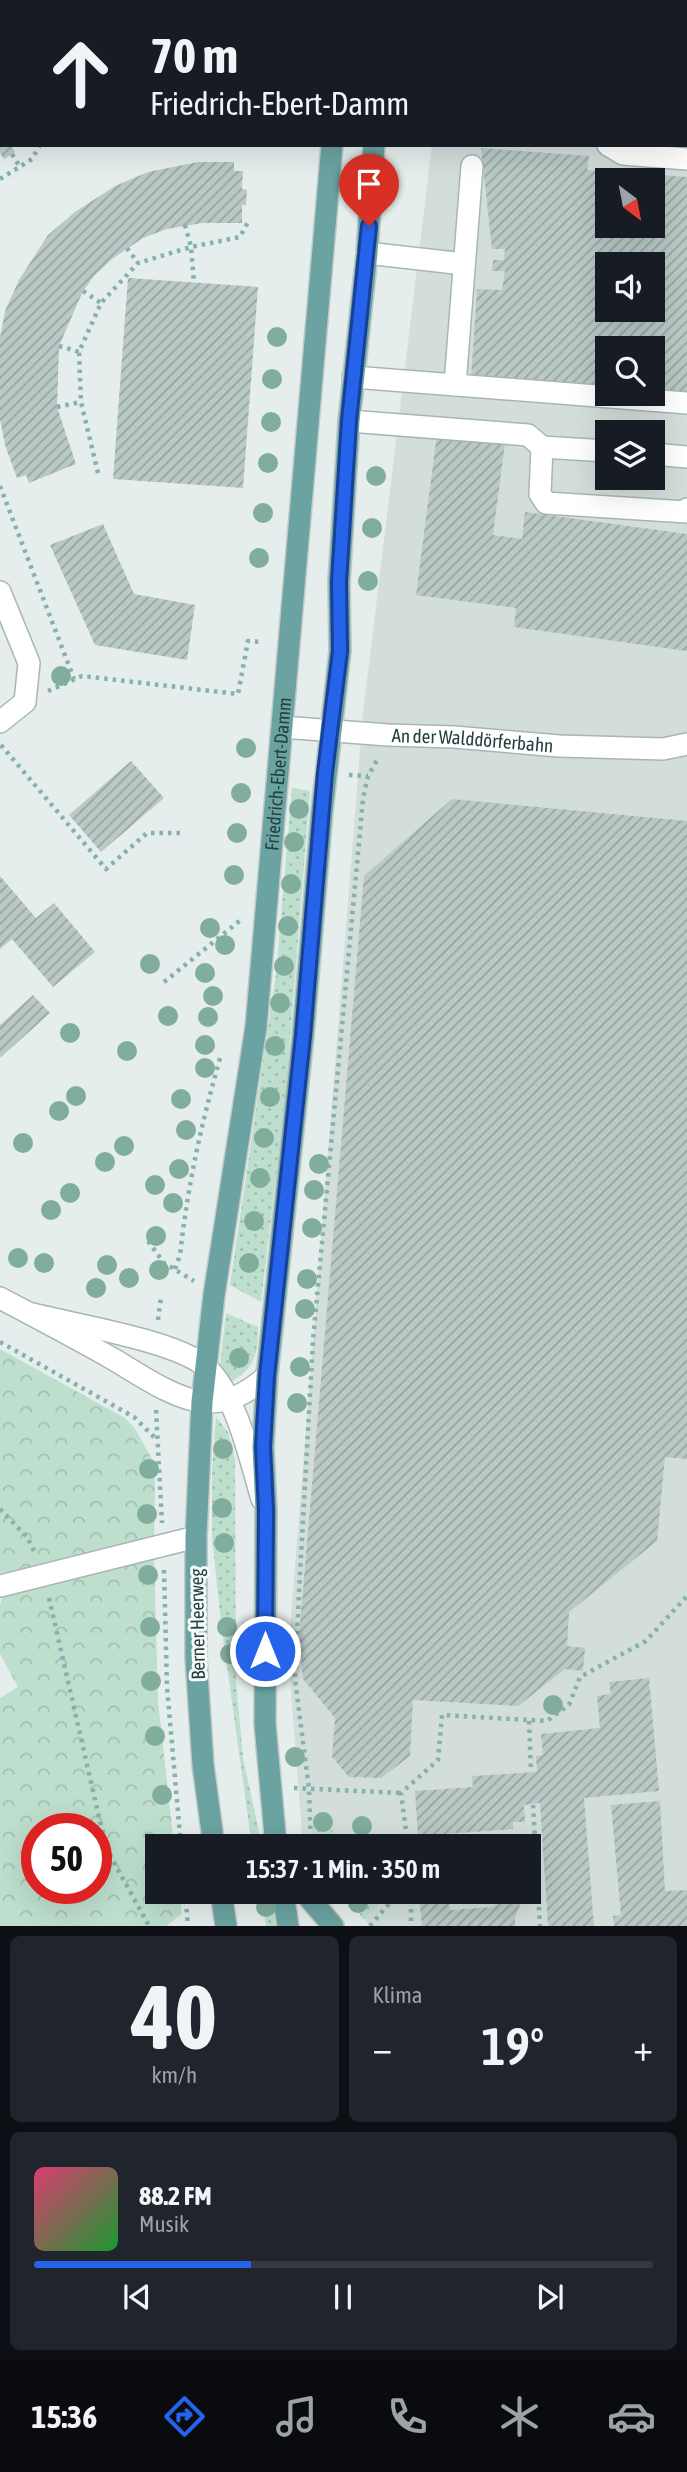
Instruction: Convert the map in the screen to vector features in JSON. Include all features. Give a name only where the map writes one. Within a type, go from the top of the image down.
[{"type":"main road","name":"Friedrich-Ebert-Damm","points":[[202,1402],[214,1296],[248,1085],[268,901],[332,147]]},
{"type":"main road","points":[[275,1834],[265,1724],[266,1511],[263,1447],[267,1376],[340,651],[339,582],[349,421],[367,253],[374,147]]},
{"type":"main road","name":"Berner Heerweg","points":[[202,1402],[196,1537],[196,1658],[202,1765],[212,1834]]},
{"type":"main road","points":[[223,1904],[226,1926]]},
{"type":"main road","points":[[285,1904],[288,1926]]},
{"type":"main road","points":[[314,1904],[333,1926]]},
{"type":"street","points":[[611,147],[623,154],[687,159]]},
{"type":"street","points":[[455,385],[472,166]]},
{"type":"street","points":[[367,253],[464,264]]},
{"type":"street","points":[[353,377],[687,403]]},
{"type":"street","points":[[349,421],[528,435],[542,447],[595,451]]},
{"type":"street","points":[[542,447],[540,494],[546,503],[687,512],[687,509]]},
{"type":"street","points":[[665,455],[687,457]]},
{"type":"street","points":[[0,592],[29,663],[25,702],[0,722]]},
{"type":"street","name":"An der Walddörferbahn","points":[[282,727],[559,746],[663,749],[687,744]]},
{"type":"street","name":"An der Walddörferbahn","points":[[663,749],[687,757]]},
{"type":"street","points":[[0,1298],[155,1384],[202,1402],[229,1400],[245,1393],[267,1376]]},
{"type":"street","points":[[32,1314],[156,1343],[205,1367],[229,1400],[266,1511]]},
{"type":"street","points":[[0,1586],[196,1537]]},
{"type":"path","points":[[0,179],[32,159],[39,147]]},
{"type":"path","points":[[12,154],[20,167]]},
{"type":"path","points":[[98,473],[81,402],[79,352],[101,303],[138,263],[191,247],[240,237],[249,220]]},
{"type":"path","points":[[185,225],[191,247],[194,282]]},
{"type":"path","points":[[127,248],[138,263]]},
{"type":"path","points":[[83,290],[101,303]]},
{"type":"path","points":[[59,346],[79,352]]},
{"type":"path","points":[[57,407],[81,402]]},
{"type":"path","points":[[0,486],[74,679]]},
{"type":"path","points":[[25,702],[82,676],[238,694],[248,641],[261,642]]},
{"type":"path","points":[[0,744],[106,869],[147,833],[183,833]]},
{"type":"path","points":[[311,1834],[309,1788],[295,1679],[313,1353],[363,799],[368,776],[377,760]]},
{"type":"path","points":[[164,982],[238,921],[268,901]]},
{"type":"path","points":[[176,1269],[193,1165],[221,1055]]},
{"type":"path","points":[[148,1241],[164,1263],[214,1296]]},
{"type":"path","points":[[0,1342],[134,1417],[157,1440]]},
{"type":"path","points":[[156,1429],[161,1470],[167,1687],[180,1834]]},
{"type":"path","points":[[0,1509],[27,1537],[44,1573],[101,1826],[111,1857],[149,1926]]},
{"type":"path","points":[[270,1786],[401,1793],[439,1760],[442,1715],[547,1721],[569,1705],[580,1677],[646,1642],[687,1596]]},
{"type":"path","points":[[528,1721],[531,1772]]},
{"type":"path","points":[[401,1793],[406,1834]]},
{"type":"path","points":[[533,1805],[535,1834]]},
{"type":"path","points":[[186,1904],[188,1926]]},
{"type":"path","points":[[370,1926],[389,1904]]},
{"type":"path","points":[[411,1904],[411,1926]]},
{"type":"path","points":[[539,1904],[540,1926]]},
{"type":"shaded area","points":[[432,147],[687,147],[687,1926],[371,1926],[352,1904],[541,1904],[541,1834],[302,1834],[288,1654],[363,713]]},
{"type":"green space","points":[[292,788],[310,791],[285,1100],[261,1302],[230,1285],[276,974]]},
{"type":"green space","points":[[226,1313],[258,1327],[254,1359],[245,1371],[231,1382],[219,1373]]},
{"type":"green space","points":[[0,1349],[125,1418],[134,1427],[152,1459],[155,1474],[158,1701],[173,1834],[145,1834],[145,1904],[181,1904],[182,1914],[166,1926],[0,1926],[0,1698],[18,1687],[0,1654],[0,1606],[2,1597],[12,1592],[5,1572],[0,1573]]},
{"type":"green space","points":[[216,1417],[228,1432],[235,1459],[236,1680],[243,1757],[259,1834],[250,1834],[221,1623],[212,1538],[212,1471]]},
{"type":"green space","points":[[329,1822],[334,1834],[313,1834],[312,1828]]},
{"type":"green space","points":[[262,1904],[272,1904],[276,1926],[266,1926]]},
{"type":"green space","points":[[353,1904],[379,1904],[364,1920]]},
{"type":"building","points":[[0,147],[12,147],[15,152],[4,159]]},
{"type":"building","points":[[481,148],[589,156],[587,170],[595,171],[595,238],[665,238],[665,175],[687,177],[687,392],[665,391],[665,336],[595,336],[595,386],[471,379],[477,289],[502,290],[505,271],[492,271],[493,260],[504,260],[505,249],[492,249]]},
{"type":"building","points":[[198,162],[234,162],[234,171],[243,171],[242,189],[247,190],[246,205],[242,205],[242,223],[202,223],[167,229],[143,238],[112,259],[94,276],[83,291],[59,346],[57,407],[76,464],[29,483],[26,475],[17,478],[5,445],[0,419],[0,338],[5,311],[19,280],[48,235],[75,212],[115,186],[148,172]]},
{"type":"building","points":[[128,278],[258,287],[243,488],[113,479]]},
{"type":"building","points":[[437,434],[505,443],[493,535],[522,539],[525,512],[687,534],[687,651],[514,627],[516,608],[416,595]]},
{"type":"building","points":[[103,524],[134,594],[195,605],[187,660],[95,645],[50,545]]},
{"type":"building","points":[[131,761],[164,798],[101,852],[69,815]]},
{"type":"building","points":[[452,799],[687,821],[687,1459],[665,1457],[657,1541],[569,1612],[567,1646],[585,1648],[583,1671],[565,1669],[518,1706],[413,1700],[410,1756],[381,1778],[349,1777],[332,1757],[335,1718],[303,1679],[299,1637],[364,876]]},
{"type":"building","points":[[0,876],[36,918],[54,903],[95,952],[53,987],[12,939],[0,949]]},
{"type":"building","points":[[33,995],[50,1013],[0,1058],[0,1025]]},
{"type":"building","points":[[649,1678],[659,1791],[584,1798],[594,1926],[548,1926],[540,1803],[524,1805],[525,1822],[513,1822],[513,1829],[418,1834],[415,1791],[473,1787],[472,1776],[537,1772],[536,1756],[543,1755],[541,1734],[600,1728],[597,1696],[611,1694],[609,1682]]},
{"type":"building","points":[[660,1801],[665,1891],[687,1890],[687,1926],[614,1926],[613,1916],[621,1915],[611,1805]]},
{"type":"building","points":[[420,1904],[450,1904],[450,1910],[494,1907],[496,1904],[520,1905],[515,1926],[422,1926]]},
{"type":"route","points":[[265,1651],[266,1511],[263,1447],[267,1376],[303,1036],[325,773],[340,651],[339,582],[349,421],[369,226]]}]
